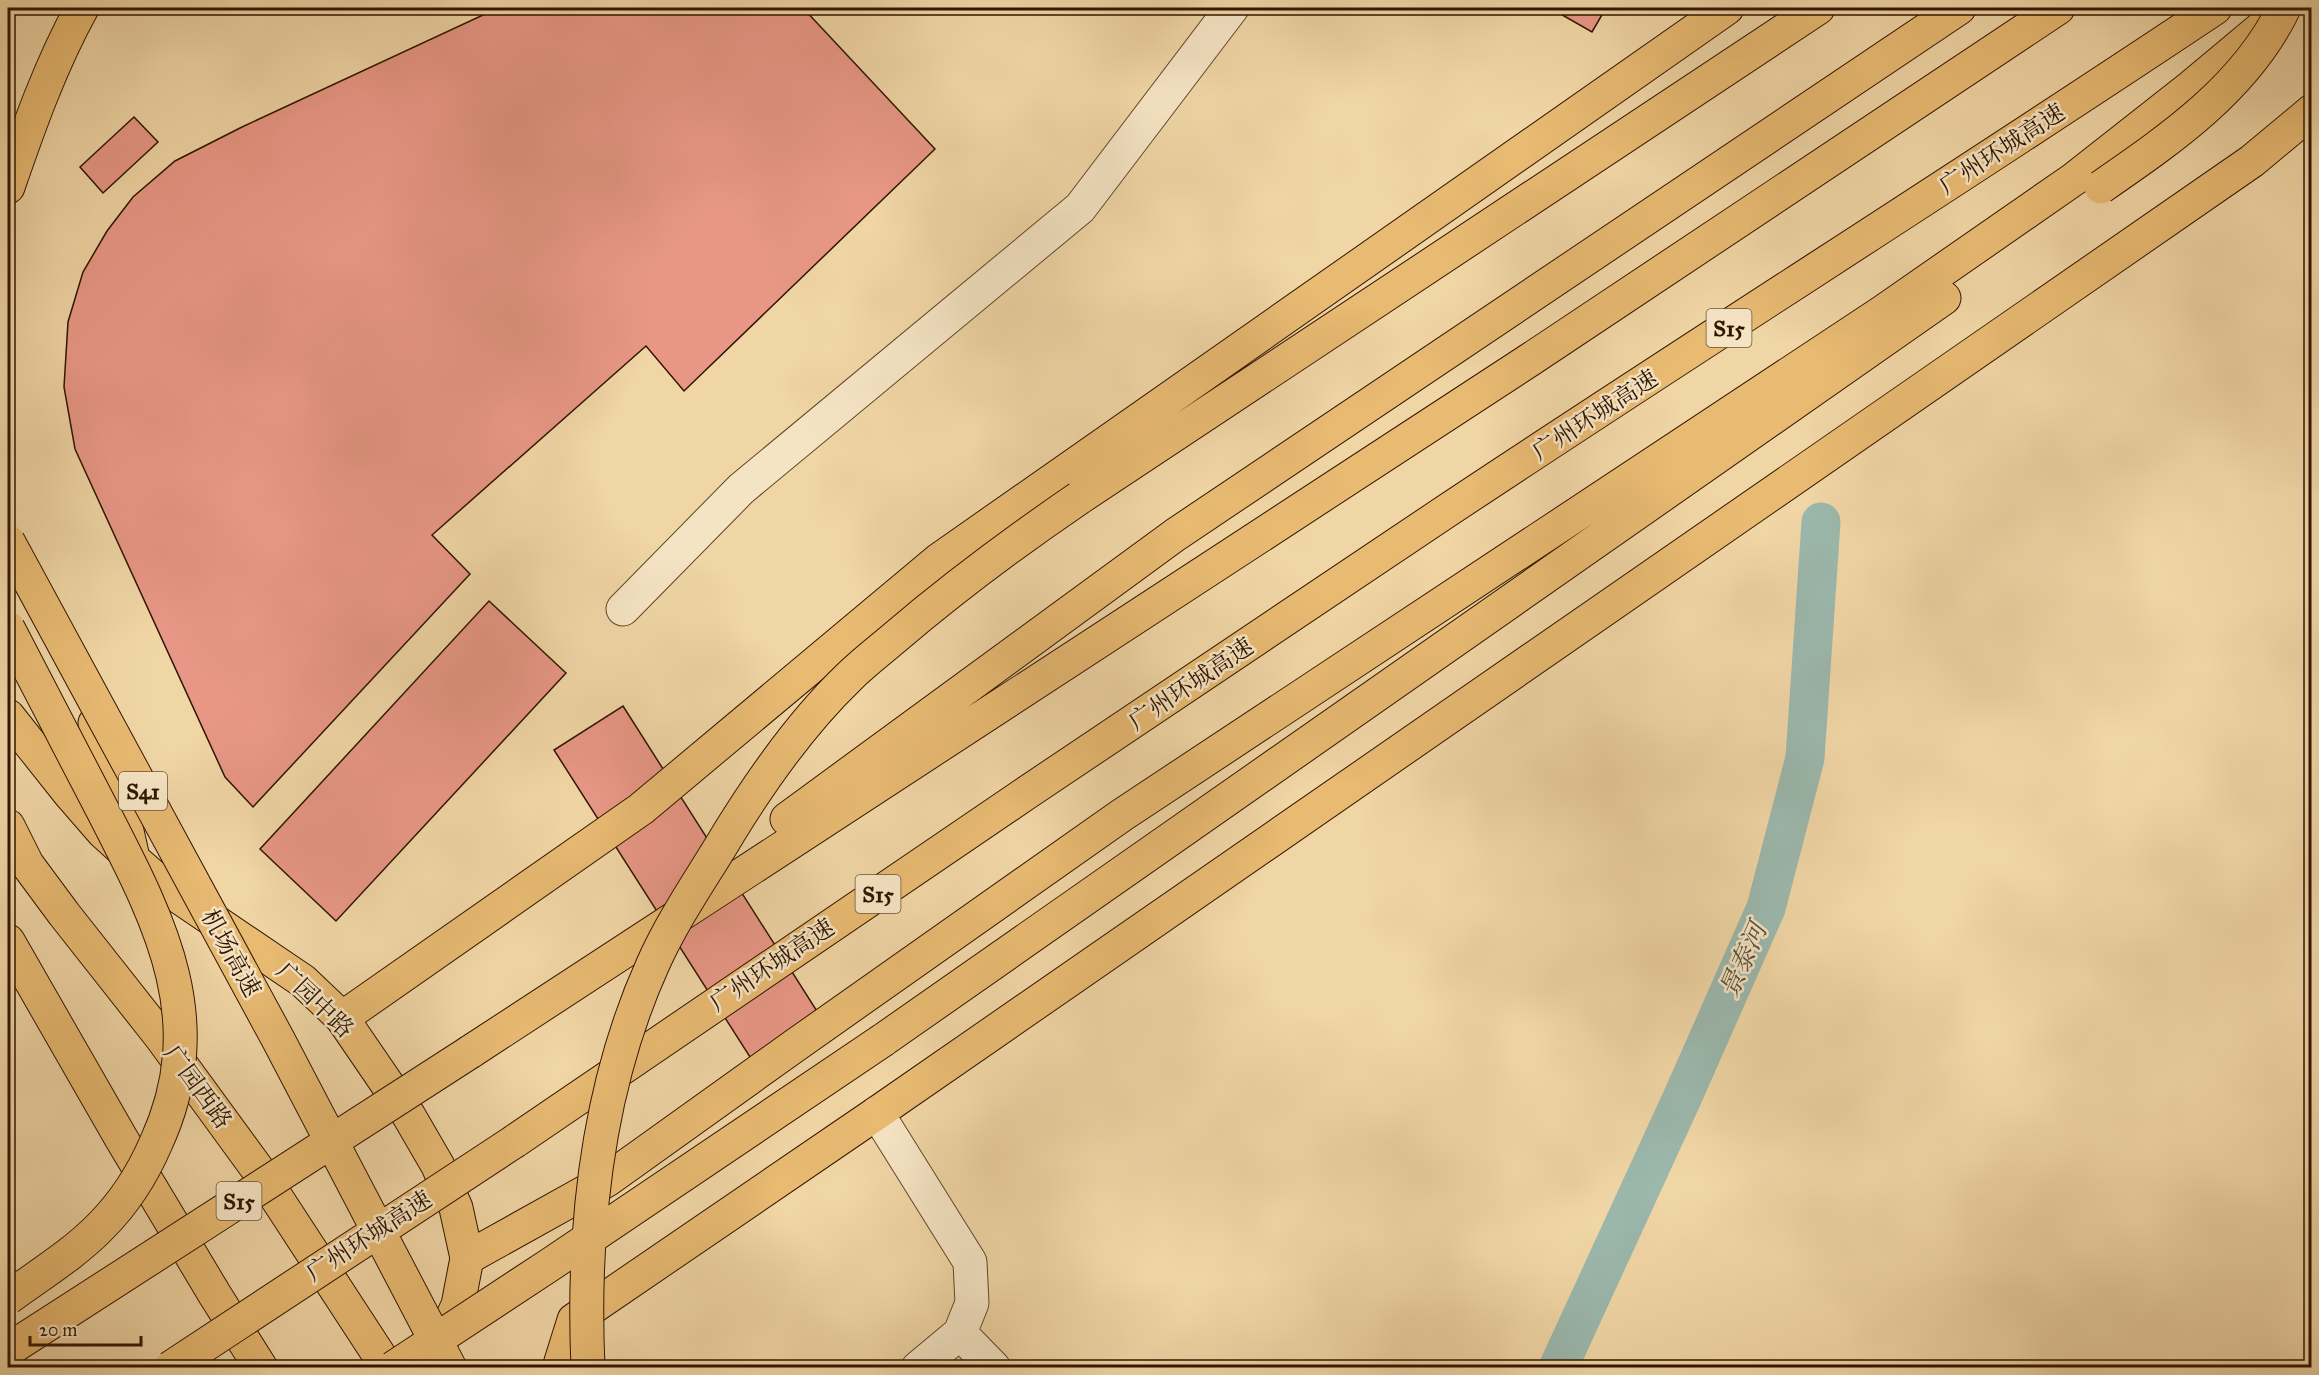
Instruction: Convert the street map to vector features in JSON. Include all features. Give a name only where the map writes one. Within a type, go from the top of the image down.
[{"type":"main road","points":[[8,187],[27,130],[65,39],[82,8]]},
{"type":"main road","points":[[342,1018],[641,808],[940,560],[1727,8]]},
{"type":"main road","points":[[588,1368],[586,1290],[588,1238],[595,1177],[609,1094],[635,1008],[653,963],[703,874],[750,797],[813,715],[849,676],[947,592],[1008,546],[1152,448],[1818,8]]},
{"type":"main road","points":[[470,1052],[1175,536],[1959,8]]},
{"type":"main road","name":"S15","points":[[8,1350],[470,1052],[1521,365],[2058,8]]},
{"type":"main road","name":"广州环城高速","points":[[170,1368],[514,1141],[1444,513],[1998,153],[2216,8]]},
{"type":"main road","points":[[467,1258],[607,1180],[1122,815],[1881,313],[2074,179],[2182,94],[2285,8]]},
{"type":"main road","points":[[386,1361],[558,1260],[883,1040],[2151,153],[2240,75],[2261,47],[2285,8]]},
{"type":"main road","points":[[559,1368],[574,1320],[2243,168],[2312,111]]},
{"type":"main road","name":"机场高速","points":[[8,541],[279,1041],[450,1368]]},
{"type":"main road","points":[[8,553],[96,726],[114,773],[134,860]]},
{"type":"main road","points":[[8,628],[145,896],[170,960],[181,1022],[179,1076],[172,1103],[152,1154],[135,1183],[102,1226],[79,1246],[8,1298]]},
{"type":"main road","name":"广园中路","points":[[8,716],[69,794],[134,860],[166,888],[303,981],[342,1018],[409,1116],[438,1166],[456,1208],[467,1258],[458,1305],[429,1368]]},
{"type":"main road","name":"广园西路","points":[[8,826],[27,864],[63,914],[161,1037],[247,1154],[386,1361]]},
{"type":"main road","points":[[8,941],[127,1148],[261,1368]]},
{"type":"main road","points":[[572,1368],[574,1320],[583,1238],[607,1180]]},
{"type":"street","points":[[622,609],[741,489],[1080,208],[1232,8]]},
{"type":"street","points":[[877,1113],[970,1262],[972,1303],[960,1333],[918,1368]]},
{"type":"street","points":[[960,1333],[994,1368]]},
{"type":"building","points":[[498,8],[803,8],[935,149],[684,391],[646,346],[432,535],[470,574],[253,807],[225,777],[75,449],[64,387],[68,322],[83,272],[107,231],[133,197],[175,161],[242,127]]},
{"type":"building","points":[[1550,8],[1606,8],[1592,32]]},
{"type":"building","points":[[134,117],[158,142],[103,193],[80,167]]},
{"type":"building","points":[[489,601],[566,673],[336,921],[260,849]]},
{"type":"building","points":[[623,706],[834,1038],[766,1082],[554,750]]},
{"type":"waterway","name":"景泰河","points":[[1558,1368],[1683,1096],[1766,908],[1805,758],[1821,522]]}]
